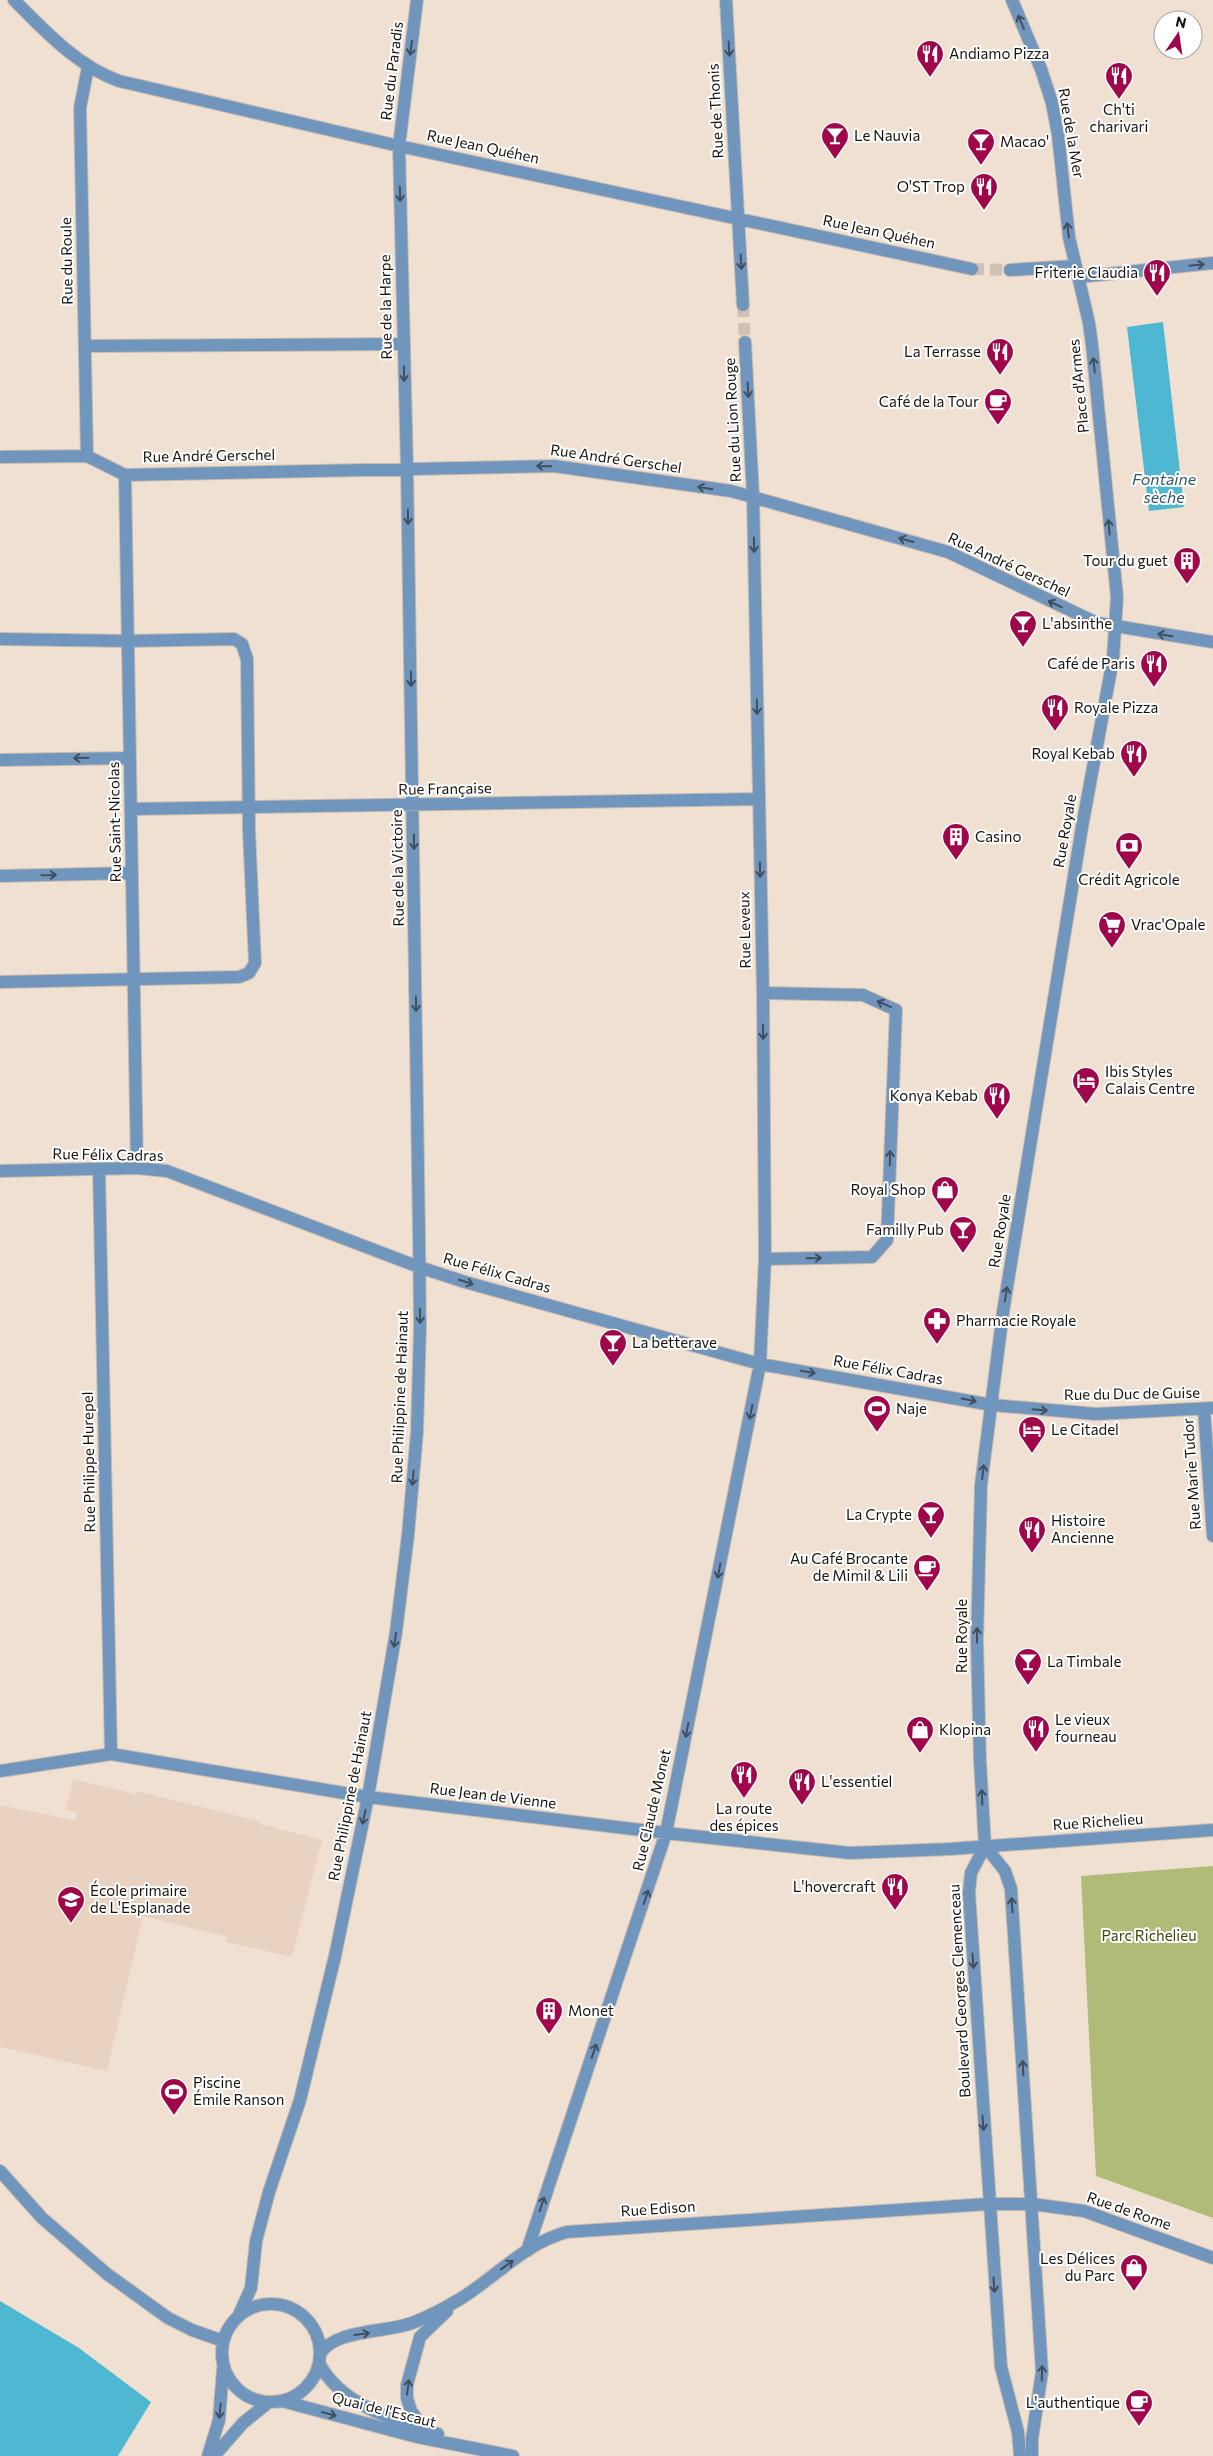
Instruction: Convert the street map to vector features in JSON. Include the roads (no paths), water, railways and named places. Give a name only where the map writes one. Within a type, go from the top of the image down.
[{"type":"street","name":"Rue Jean Quéhen","points":[[14,0],[47,32],[88,67],[119,81],[399,146],[972,269]]},
{"type":"street","name":"Rue du Paradis","points":[[399,146],[417,0]]},
{"type":"street","name":"Rue de Thonis","points":[[726,0],[739,219]]},
{"type":"street","name":"Rue de la Mer","points":[[1012,0],[1041,69],[1052,103],[1059,142],[1069,237],[1077,272]]},
{"type":"street","name":"Rue du Roule","points":[[87,456],[80,108],[88,67]]},
{"type":"street","name":"Rue de la Harpe","points":[[399,146],[407,468]]},
{"type":"street","points":[[739,219],[743,305]]},
{"type":"street","points":[[1010,270],[1077,272],[1213,263]]},
{"type":"street","name":"Place d'Armes","points":[[1077,272],[1092,345],[1117,597],[1116,628]]},
{"type":"street","name":"Rue du Lion Rouge","points":[[745,342],[753,496]]},
{"type":"street","points":[[85,346],[404,344]]},
{"type":"street","name":"Rue André Gerschel","points":[[0,457],[87,456],[126,475],[554,466],[753,496],[948,552],[1083,617],[1116,628],[1213,642]]},
{"type":"street","name":"Rue de la Victoire","points":[[407,468],[419,1267]]},
{"type":"street","name":"Rue Saint-Nicolas","points":[[126,475],[137,1168]]},
{"type":"street","name":"Rue Leveux","points":[[753,496],[765,1259],[760,1364]]},
{"type":"street","name":"Rue Royale","points":[[985,1846],[980,1761],[977,1633],[981,1485],[1003,1312],[1116,628]]},
{"type":"street","points":[[0,639],[128,642],[234,639],[242,644],[247,659],[249,808],[255,962],[249,973],[238,977],[0,982]]},
{"type":"street","points":[[0,760],[130,758]]},
{"type":"street","name":"Rue Française","points":[[131,809],[759,799]]},
{"type":"street","points":[[0,876],[132,873]]},
{"type":"street","points":[[762,993],[863,995],[896,1010],[887,1240],[872,1257],[765,1259]]},
{"type":"street","name":"Rue Félix Cadras","points":[[0,1171],[153,1168],[181,1174],[419,1267],[465,1282],[760,1364],[992,1405]]},
{"type":"street","name":"Rue Philippe Hurepel","points":[[99,1169],[112,1754]]},
{"type":"street","name":"Rue Philippine de Hainaut","points":[[238,2317],[251,2288],[256,2241],[269,2192],[300,2100],[335,1956],[368,1796],[396,1632],[408,1535],[419,1377],[419,1267]]},
{"type":"street","name":"Rue Claude Monet","points":[[527,2251],[666,1834],[760,1364]]},
{"type":"street","name":"Rue du Duc de Guise","points":[[992,1405],[1096,1414],[1208,1409]]},
{"type":"street","name":"Rue Marie Tudor","points":[[1208,1409],[1213,1536]]},
{"type":"street","name":"Rue Jean de Vienne","points":[[0,1771],[112,1754],[368,1796],[666,1834],[850,1853],[902,1852],[985,1846]]},
{"type":"street","name":"Rue Richelieu","points":[[985,1846],[1213,1830]]},
{"type":"street","points":[[985,1846],[1005,1871],[1011,1889],[1042,2372],[1032,2440],[1032,2456]]},
{"type":"street","name":"Boulevard Georges Clemenceau","points":[[985,1846],[975,1863],[969,1892],[1000,2366],[1016,2423],[1020,2456]]},
{"type":"street","points":[[0,2171],[42,2218],[107,2274],[168,2318],[192,2330],[224,2341]]},
{"type":"street","name":"Rue Edison","points":[[319,2358],[324,2347],[335,2339],[411,2323],[461,2299],[527,2251],[543,2241],[567,2232],[988,2204],[1032,2204]]},
{"type":"street","name":"Rue de Rome","points":[[1032,2204],[1084,2211],[1213,2258]]},
{"type":"street","points":[[425,2430],[411,2411],[406,2391],[417,2346],[424,2333],[461,2299]]},
{"type":"street","points":[[208,2456],[219,2420],[224,2341],[229,2328],[238,2317],[249,2309],[262,2305],[275,2304],[294,2310],[313,2328],[318,2340],[319,2358],[315,2375],[308,2385],[294,2396],[276,2402],[244,2423],[214,2456]]},
{"type":"street","name":"Quai de l'Escaut","points":[[319,2358],[332,2382],[343,2392],[378,2412],[478,2448]]},
{"type":"street","points":[[223,2364],[231,2382],[240,2391],[250,2398],[276,2402]]},
{"type":"street","name":"Quai de l'Escaut","points":[[276,2402],[417,2437],[513,2456]]},
{"type":"water","name":"Fontaine sèche","points":[[1163,322],[1184,507],[1149,511],[1127,327]]},
{"type":"water","points":[[0,2301],[79,2348],[151,2402],[118,2456],[0,2456]]},
{"type":"tunnel","points":[[972,269],[1010,270]]},
{"type":"tunnel","points":[[743,305],[745,342]]},
{"type":"place","name":"Andiamo Pizza","points":[[930,78]]},
{"type":"place","name":"Ch'ti charivari","points":[[1119,100]]},
{"type":"place","name":"Le Nauvia","points":[[835,160]]},
{"type":"place","name":"Macao'","points":[[981,166]]},
{"type":"place","name":"O'ST Trop","points":[[984,211]]},
{"type":"place","name":"Friterie Claudia","points":[[1157,297]]},
{"type":"place","name":"La Terrasse","points":[[1000,376]]},
{"type":"place","name":"Café de la Tour","points":[[998,426]]},
{"type":"place","name":"Tour du guet","points":[[1187,585]]},
{"type":"place","name":"L'absinthe","points":[[1023,648]]},
{"type":"place","name":"Café de Paris","points":[[1154,688]]},
{"type":"place","name":"Royale Pizza","points":[[1055,732]]},
{"type":"place","name":"Royal Kebab","points":[[1134,778]]},
{"type":"place","name":"Casino","points":[[956,861]]},
{"type":"place","name":"Crédit Agricole","points":[[1129,870]]},
{"type":"place","name":"Vrac'Opale","points":[[1112,949]]},
{"type":"place","name":"Ibis Styles Calais Centre","points":[[1086,1105]]},
{"type":"place","name":"Konya Kebab","points":[[997,1120]]},
{"type":"place","name":"Royal Shop","points":[[945,1214]]},
{"type":"place","name":"Familly Pub","points":[[963,1254]]},
{"type":"place","name":"Pharmacie Royale","points":[[937,1345]]},
{"type":"place","name":"La betterave","points":[[613,1367]]},
{"type":"place","name":"Naje","points":[[877,1433]]},
{"type":"place","name":"Le Citadel","points":[[1032,1454]]},
{"type":"place","name":"La Crypte","points":[[931,1539]]},
{"type":"place","name":"Histoire Ancienne","points":[[1032,1554]]},
{"type":"place","name":"Au Café Brocante de Mimil & Lili","points":[[927,1592]]},
{"type":"place","name":"La Timbale","points":[[1028,1686]]},
{"type":"place","name":"Le vieux fourneau","points":[[1036,1753]]},
{"type":"place","name":"Klopina","points":[[920,1754]]},
{"type":"place","name":"La route des épices","points":[[744,1799]]},
{"type":"place","name":"L'essentiel","points":[[802,1806]]},
{"type":"place","name":"L'hovercraft","points":[[895,1911]]},
{"type":"place","name":"École primaire de L'Esplanade","points":[[71,1924]]},
{"type":"place","name":"Monet","points":[[549,2035]]},
{"type":"place","name":"Piscine Émile Ranson","points":[[174,2116]]},
{"type":"place","name":"Les Délices du Parc","points":[[1134,2292]]},
{"type":"place","name":"L'authentique","points":[[1139,2427]]},
{"type":"park label","name":"Parc Richelieu","points":[[1149,1936]]}]
